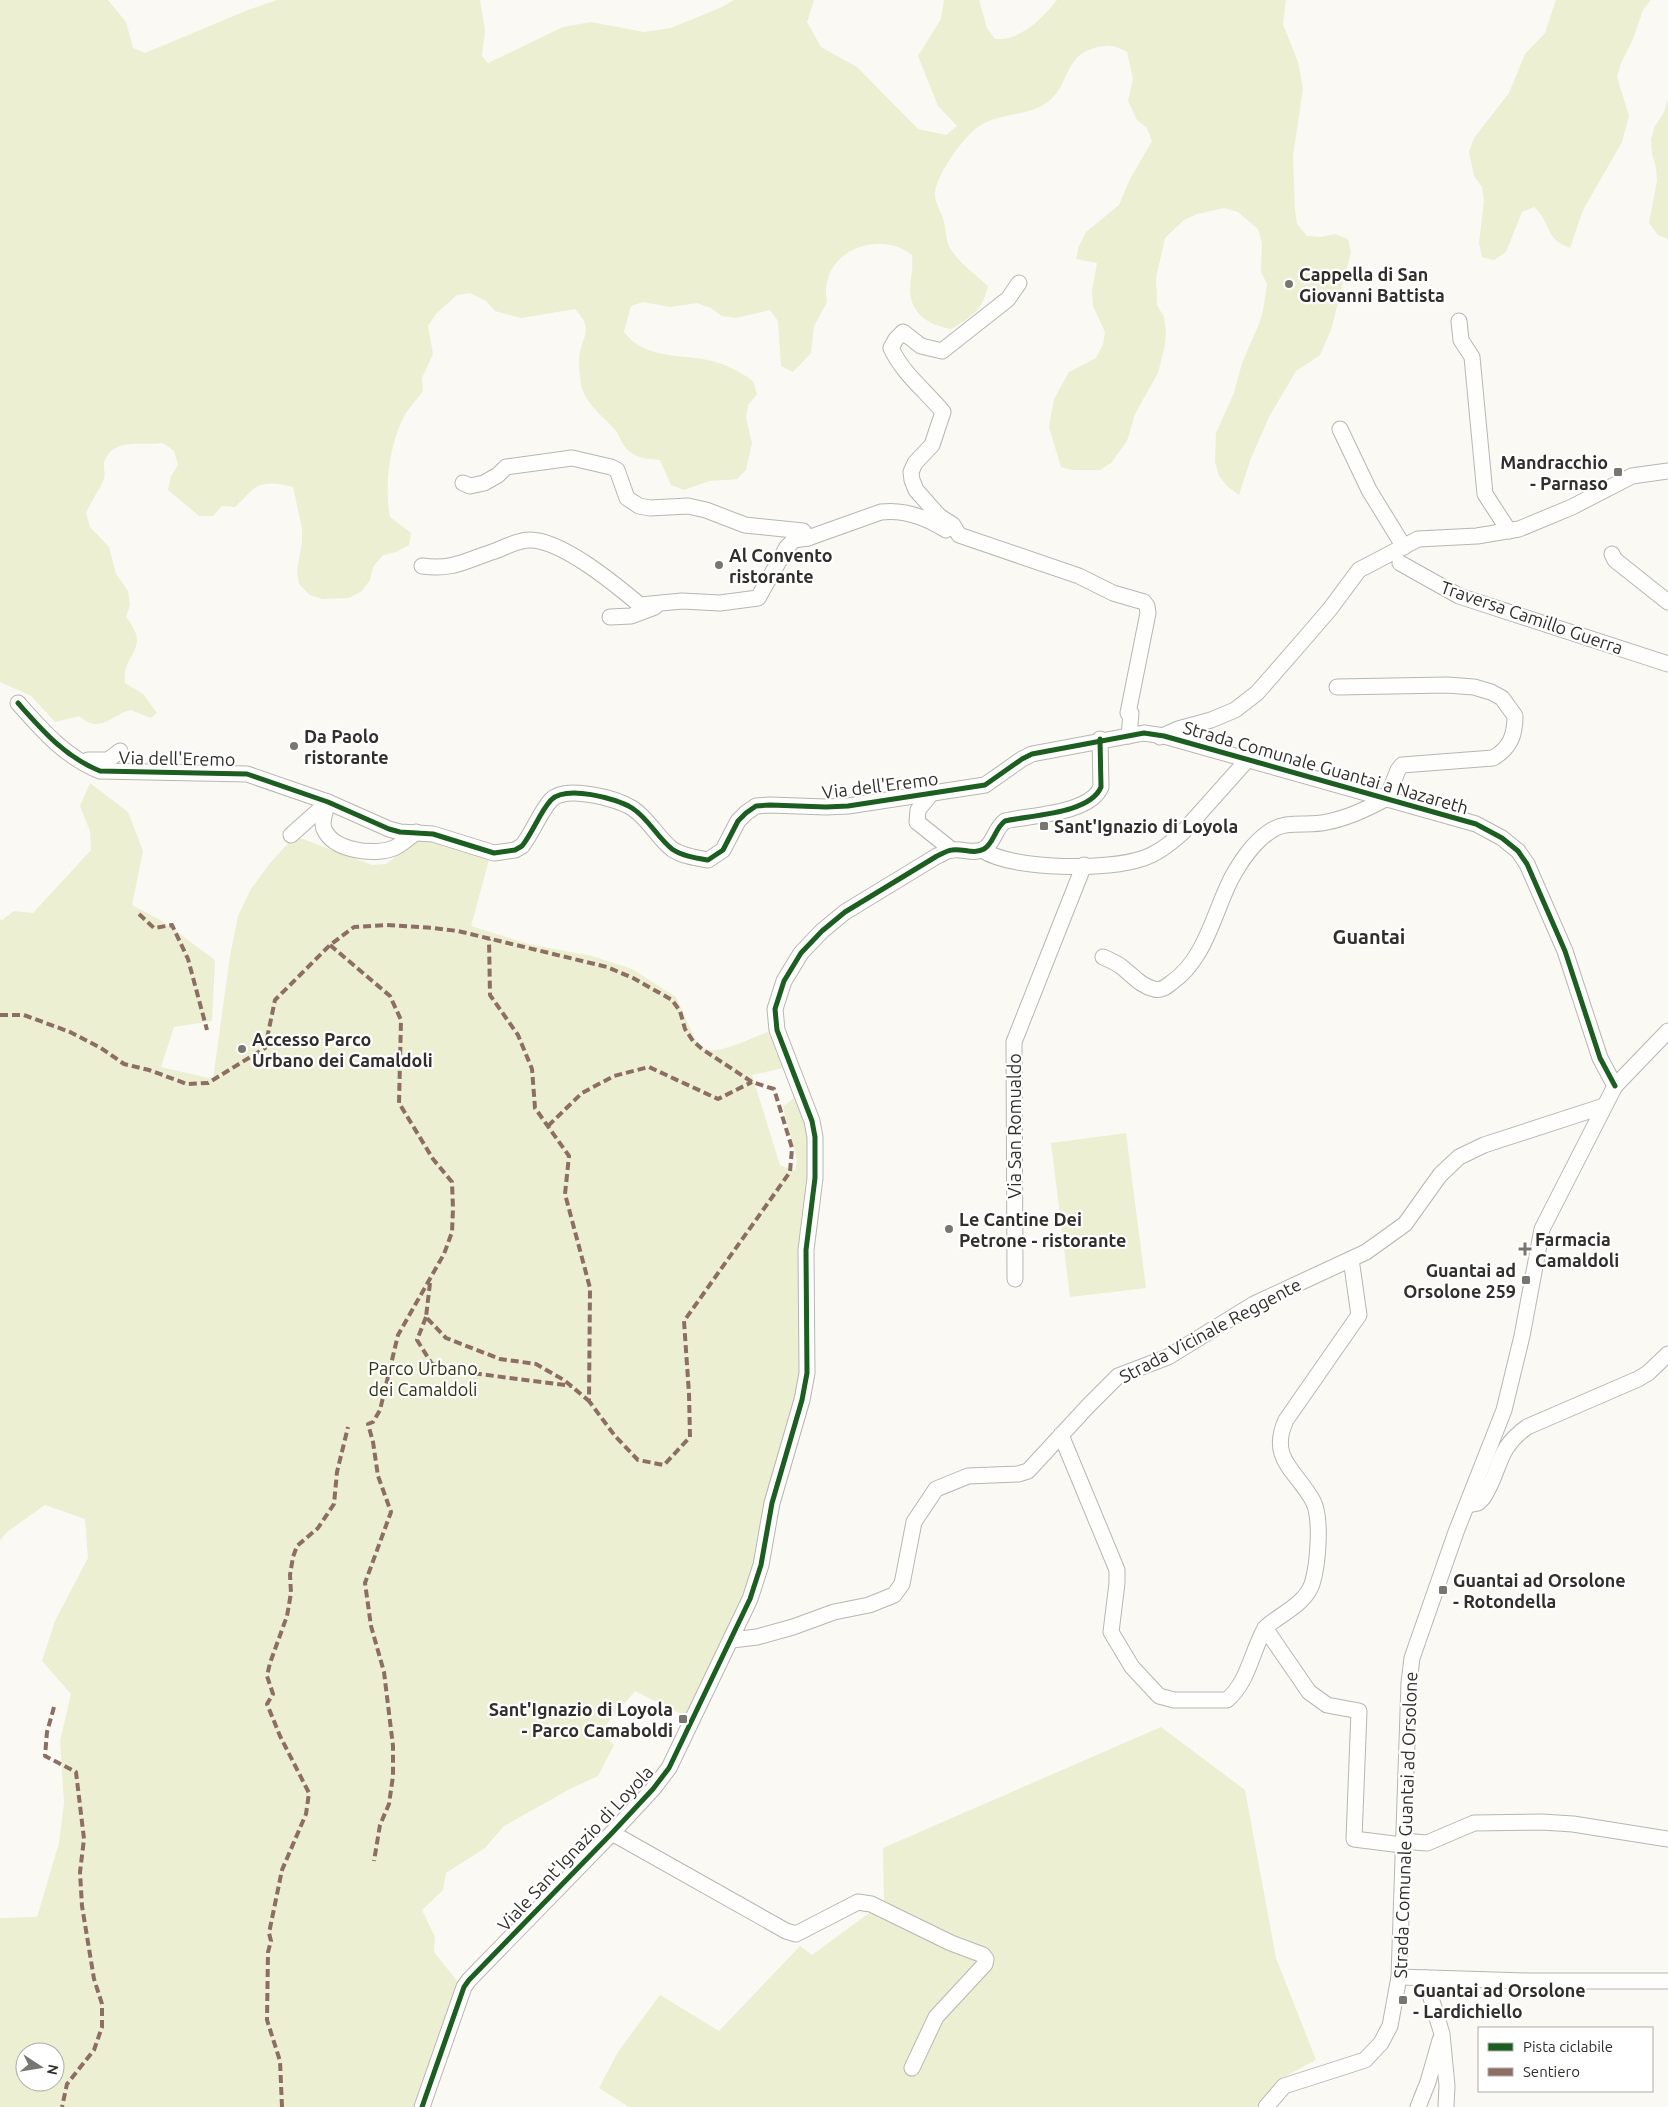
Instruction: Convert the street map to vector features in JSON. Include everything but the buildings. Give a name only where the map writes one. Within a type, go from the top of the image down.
[{"type":"street","points":[[959,535],[953,525],[939,516],[916,490],[912,480],[911,472],[915,463],[932,445],[943,412],[904,372],[892,348],[896,339],[903,332],[920,346],[942,351],[1008,299],[1019,283]]},
{"type":"street","points":[[1459,322],[1460,340],[1472,357],[1485,494],[1509,531]]},
{"type":"street","points":[[1340,429],[1369,490],[1404,547]]},
{"type":"street","points":[[463,483],[470,486],[484,484],[506,467],[564,458],[583,459],[616,470],[627,498],[639,506],[650,508],[688,506],[745,525],[803,531],[808,538]]},
{"type":"street","points":[[1164,736],[1178,729],[1211,720],[1235,710],[1248,701],[1330,609],[1359,570],[1418,539],[1477,536],[1509,531],[1572,508],[1632,476],[1668,471]]},
{"type":"street","points":[[610,617],[631,616],[661,605],[682,601],[720,603],[758,598],[787,547],[794,540],[808,538],[881,512],[893,510],[932,521],[949,532],[1079,576],[1113,593],[1144,602],[1148,613],[1128,713],[1131,713],[1129,736]]},
{"type":"street","points":[[422,566],[438,568],[456,566],[522,541],[539,541],[566,550],[615,584],[640,605],[661,605]]},
{"type":"street","points":[[1612,554],[1615,560],[1668,602]]},
{"type":"street","name":"Traversa Camillo Guerra","points":[[1400,563],[1459,596],[1668,664]]},
{"type":"street","points":[[1103,957],[1122,967],[1137,981],[1148,987],[1156,990],[1164,988],[1178,979],[1194,960],[1231,879],[1250,848],[1268,833],[1289,824],[1324,823],[1337,820],[1387,798],[1398,770],[1402,765],[1475,761],[1493,758],[1502,753],[1513,739],[1515,716],[1502,698],[1491,692],[1474,687],[1448,685],[1338,687]]},
{"type":"street","name":"Via dell'Eremo","points":[[18,703],[65,752],[77,760],[100,770],[247,774],[328,802],[381,827],[400,832],[416,832],[455,840],[494,853],[515,850],[522,846],[552,800],[560,795],[573,793],[615,800],[632,808],[673,850],[688,856],[708,860],[723,850],[738,821],[756,806],[848,806],[985,785],[1032,754],[1100,739],[1129,736]]},
{"type":"street","name":"Strada Comunale Guantai a Nazareth","points":[[1129,736],[1144,732],[1164,736],[1476,824],[1502,838],[1518,851],[1527,864],[1565,952],[1600,1058],[1615,1086]]},
{"type":"street","points":[[1100,739],[1102,778],[1098,793],[1090,799],[1059,812],[1004,820],[998,826],[988,846],[982,850],[997,858],[1042,866],[1107,865],[1143,859],[1162,849],[1182,833],[1248,759]]},
{"type":"street","points":[[77,760],[108,760],[120,751]]},
{"type":"street","points":[[931,794],[918,810],[917,822],[952,850]]},
{"type":"street","points":[[328,802],[323,822],[324,829],[338,843],[352,848],[368,852],[388,850],[400,845],[416,832]]},
{"type":"street","points":[[291,835],[328,802]]},
{"type":"street","name":"Viale Sant'Ignazio di Loyola","points":[[422,2107],[464,1988],[469,1980],[612,1834],[653,1789],[669,1768],[732,1640],[757,1582],[772,1503],[802,1400],[807,1373],[806,1250],[815,1178],[816,1137],[812,1121],[776,1030],[776,1009],[784,981],[801,953],[822,931],[862,902],[937,856],[952,850],[966,852],[982,850]]},
{"type":"street","name":"Via San Romualdo","points":[[1015,1279],[1014,1042],[1084,865]]},
{"type":"street","name":"Strada Comunale Guantai ad Orsolone","points":[[1266,2107],[1284,2086],[1365,2060],[1381,2043],[1390,2026],[1399,1978],[1402,1843],[1409,1683],[1412,1658],[1456,1532],[1504,1410],[1522,1336],[1542,1229],[1615,1086],[1668,1031]]},
{"type":"street","name":"Strada Vicinale Reggente","points":[[732,1640],[757,1637],[834,1612],[869,1605],[894,1595],[902,1584],[914,1522],[936,1489],[968,1476],[1018,1474],[1028,1471],[1118,1376],[1168,1357],[1254,1304],[1366,1252],[1405,1224],[1440,1175],[1459,1157],[1484,1145],[1604,1106]]},
{"type":"street","points":[[1061,1435],[1117,1570],[1111,1632],[1132,1667],[1159,1696],[1174,1700],[1227,1700],[1236,1693],[1244,1678],[1264,1628],[1297,1604],[1305,1596],[1312,1584],[1315,1568],[1318,1517],[1313,1501],[1282,1457],[1280,1438],[1286,1420],[1359,1315],[1351,1258]]},
{"type":"street","points":[[1468,1505],[1478,1503],[1486,1493],[1504,1449],[1512,1437],[1527,1427],[1638,1379],[1648,1373],[1668,1354]]},
{"type":"street","points":[[1264,1628],[1309,1692],[1327,1705],[1359,1711],[1354,1840],[1426,1843],[1474,1823],[1542,1822],[1572,1824],[1668,1839]]},
{"type":"street","points":[[612,1834],[786,1931],[796,1934],[858,1902],[872,1904],[951,1943],[983,1955],[986,1959],[985,1964],[936,2017],[912,2068]]},
{"type":"street","points":[[1399,1978],[1528,1981],[1668,1981]]},
{"type":"street","points":[[1425,1978],[1442,2034],[1447,2086],[1446,2107]]},
{"type":"street","points":[[1418,2107],[1428,2082],[1442,2034]]},
{"type":"green space","points":[[0,0],[108,0],[126,22],[133,48],[145,53],[248,10],[277,0],[480,0],[485,30],[482,56],[488,63],[563,27],[591,22],[644,32],[671,28],[722,7],[734,0],[814,0],[807,22],[821,47],[857,67],[918,129],[946,135],[957,126],[938,106],[918,56],[941,19],[944,0],[979,0],[987,28],[995,39],[1004,39],[1022,33],[1037,21],[1057,0],[1286,0],[1283,24],[1298,62],[1303,88],[1293,156],[1297,224],[1307,236],[1321,237],[1335,234],[1348,239],[1351,252],[1331,330],[1320,355],[1296,371],[1269,417],[1251,458],[1239,495],[1228,487],[1219,476],[1215,462],[1216,433],[1234,393],[1242,363],[1259,324],[1267,284],[1261,272],[1262,243],[1258,229],[1238,212],[1224,208],[1197,214],[1184,220],[1165,238],[1156,278],[1157,305],[1164,317],[1166,331],[1165,345],[1158,373],[1135,414],[1127,441],[1111,463],[1100,470],[1073,470],[1061,467],[1049,427],[1054,399],[1069,372],[1096,358],[1103,345],[1105,332],[1093,306],[1092,292],[1097,263],[1076,259],[1079,246],[1086,232],[1119,205],[1130,179],[1152,141],[1147,128],[1137,120],[1128,101],[1133,79],[1127,52],[1111,46],[1094,48],[1084,52],[1077,58],[1056,94],[1042,106],[997,118],[974,130],[952,156],[940,176],[935,196],[944,222],[949,245],[963,263],[988,286],[983,301],[976,312],[952,329],[939,326],[921,316],[913,305],[910,293],[912,255],[898,247],[883,244],[867,245],[853,250],[840,259],[831,270],[826,285],[827,302],[814,326],[811,353],[793,372],[781,366],[778,321],[770,310],[736,318],[722,316],[711,308],[697,303],[670,307],[643,302],[631,306],[624,332],[643,348],[654,352],[716,362],[735,370],[753,381],[757,394],[748,405],[746,418],[752,443],[746,470],[737,479],[709,481],[684,490],[671,485],[660,460],[639,457],[627,449],[616,431],[593,407],[582,389],[579,358],[586,328],[581,316],[575,309],[521,318],[495,311],[486,301],[470,293],[457,295],[436,314],[428,326],[433,354],[422,378],[423,391],[400,424],[392,450],[388,478],[390,517],[411,533],[409,545],[396,552],[383,555],[373,567],[370,580],[362,591],[349,598],[322,599],[310,595],[299,584],[297,571],[302,542],[302,528],[293,487],[274,484],[260,485],[235,507],[222,506],[213,516],[199,516],[168,490],[171,476],[178,465],[174,451],[163,443],[130,444],[115,448],[105,460],[104,479],[86,513],[90,527],[109,547],[116,574],[128,591],[130,605],[126,617],[134,628],[137,637],[134,651],[127,665],[125,683],[143,694],[157,713],[151,718],[131,710],[100,724],[94,724],[79,716],[55,722],[31,696],[0,682]]},
{"type":"green space","points":[[1556,0],[1651,0],[1643,10],[1617,77],[1629,116],[1622,142],[1583,210],[1570,248],[1556,240],[1540,213],[1534,207],[1522,212],[1506,252],[1494,260],[1482,257],[1479,243],[1484,201],[1482,187],[1474,176],[1469,152],[1474,138],[1509,93],[1525,54],[1545,33]]},
{"type":"green space","points":[[1668,100],[1668,239],[1658,235],[1649,223],[1657,181],[1651,139],[1655,126],[1663,114]]},
{"type":"green space","name":"Parco Urbano dei Camaldoli","points":[[90,783],[128,812],[143,851],[132,905],[162,921],[215,960],[212,1021],[174,1027],[161,1067],[213,1079],[230,956],[238,916],[251,889],[270,863],[295,836],[372,865],[386,864],[421,838],[490,856],[471,926],[528,944],[592,956],[632,969],[676,997],[696,1041],[701,1047],[706,1049],[714,1050],[729,1047],[768,1032],[783,1068],[752,1075],[780,1165],[795,1171],[797,1160],[783,1107],[795,1097],[810,1134],[802,1368],[746,1594],[685,1716],[635,1691],[600,1732],[614,1745],[598,1776],[570,1789],[504,1826],[485,1848],[446,1873],[443,1890],[422,1910],[435,1937],[434,1952],[458,1982],[415,2107],[0,2107],[0,1918],[37,1917],[59,1843],[64,1803],[60,1741],[71,1694],[42,1661],[55,1621],[88,1558],[85,1519],[45,1505],[7,1532],[0,1540],[0,919],[2,920],[14,911],[33,913],[91,850],[90,831],[80,806]]},
{"type":"green space","points":[[1126,1133],[1146,1288],[1070,1297],[1051,1143]]},
{"type":"green space","points":[[1161,1727],[1245,1790],[1276,1958],[1316,2060],[1280,2079],[1256,2107],[629,2107],[599,2088],[618,2052],[660,1995],[719,2031],[800,1946],[812,1955],[884,1902],[883,1848]]},
{"type":"marked path","points":[[139,914],[154,928],[172,925],[188,959],[207,1030]]},
{"type":"marked path","points":[[0,1015],[24,1015],[70,1032],[101,1048],[124,1064],[149,1070],[187,1084],[208,1083],[265,1048],[275,1000],[330,945],[354,927],[387,925],[458,931],[607,967],[633,978],[672,1000],[680,1011],[685,1029],[693,1041],[702,1049],[752,1082],[774,1089],[792,1148],[790,1172],[684,1321],[690,1437],[664,1465],[638,1460],[615,1436],[589,1401],[590,1288],[565,1194],[569,1156],[535,1108],[532,1069],[518,1035],[490,995],[489,939]]},
{"type":"marked path","points":[[330,945],[390,996],[401,1020],[399,1103],[433,1159],[452,1182],[452,1232],[444,1254],[398,1335],[380,1410],[373,1422],[368,1424],[373,1442],[378,1476],[391,1512],[365,1583],[371,1626],[384,1672],[393,1746],[393,1776],[389,1804],[380,1825],[374,1861]]},
{"type":"marked path","points":[[548,1126],[582,1093],[614,1076],[649,1067],[718,1099],[752,1082]]},
{"type":"marked path","points":[[430,1283],[426,1317],[446,1338],[500,1359],[536,1364],[564,1380],[589,1401]]},
{"type":"marked path","points":[[426,1317],[417,1340],[432,1364],[456,1371],[572,1386]]},
{"type":"marked path","points":[[282,2107],[280,2061],[267,2020],[268,1952],[271,1941],[269,1933],[282,1870],[306,1814],[309,1793],[280,1736],[267,1704],[273,1694],[267,1676],[287,1616],[291,1593],[290,1575],[293,1557],[297,1546],[318,1528],[334,1504],[337,1472],[348,1427]]},
{"type":"marked path","points":[[54,1707],[47,1732],[45,1756],[76,1772],[84,1839],[80,1872],[82,1906],[94,1979],[102,2004],[102,2027],[94,2050],[67,2084],[62,2107]]},
{"type":"cycle path","points":[[18,703],[55,742],[76,758],[100,771],[247,774],[328,802],[389,829],[400,832],[433,834],[494,853],[515,850],[522,846],[551,800],[558,796],[579,793],[603,797],[625,804],[638,812],[672,849],[685,855],[708,860],[723,850],[738,821],[756,806],[848,806],[985,785],[1032,754],[1144,733],[1164,736],[1476,824],[1502,838],[1518,851],[1527,864],[1565,951],[1600,1058],[1615,1086]]},
{"type":"cycle path","points":[[422,2107],[464,1987],[469,1980],[612,1833],[653,1789],[669,1768],[750,1599],[761,1565],[772,1503],[802,1400],[807,1373],[806,1250],[815,1178],[815,1137],[812,1121],[777,1030],[775,1009],[784,981],[801,953],[822,931],[845,912],[937,856],[950,850],[980,851],[987,846],[1005,821],[1058,812],[1085,803],[1095,796],[1101,787],[1100,739]]},
{"type":"place","name":"Cappella di San Giovanni Battista","points":[[1289,284]]},
{"type":"place","name":"Mandracchio - Parnaso","points":[[1618,472]]},
{"type":"place","name":"Al Convento ristorante","points":[[719,565]]},
{"type":"place","name":"Da Paolo ristorante","points":[[294,746]]},
{"type":"place","name":"Sant'Ignazio di Loyola","points":[[1044,826]]},
{"type":"place","name":"Accesso Parco Urbano dei Camaldoli","points":[[242,1049]]},
{"type":"place","name":"Le Cantine Dei Petrone - ristorante","points":[[949,1229]]},
{"type":"place","name":"Farmacia Camaldoli","points":[[1525,1249]]},
{"type":"place","name":"Guantai ad Orsolone 259","points":[[1526,1280]]},
{"type":"place","name":"Guantai ad Orsolone - Rotondella","points":[[1443,1590]]},
{"type":"place","name":"Sant'Ignazio di Loyola - Parco Camaboldi","points":[[683,1719]]},
{"type":"place","name":"Guantai ad Orsolone - Lardichiello","points":[[1403,2000]]},
{"type":"district","name":"Guantai","points":[[1369,936]]}]
